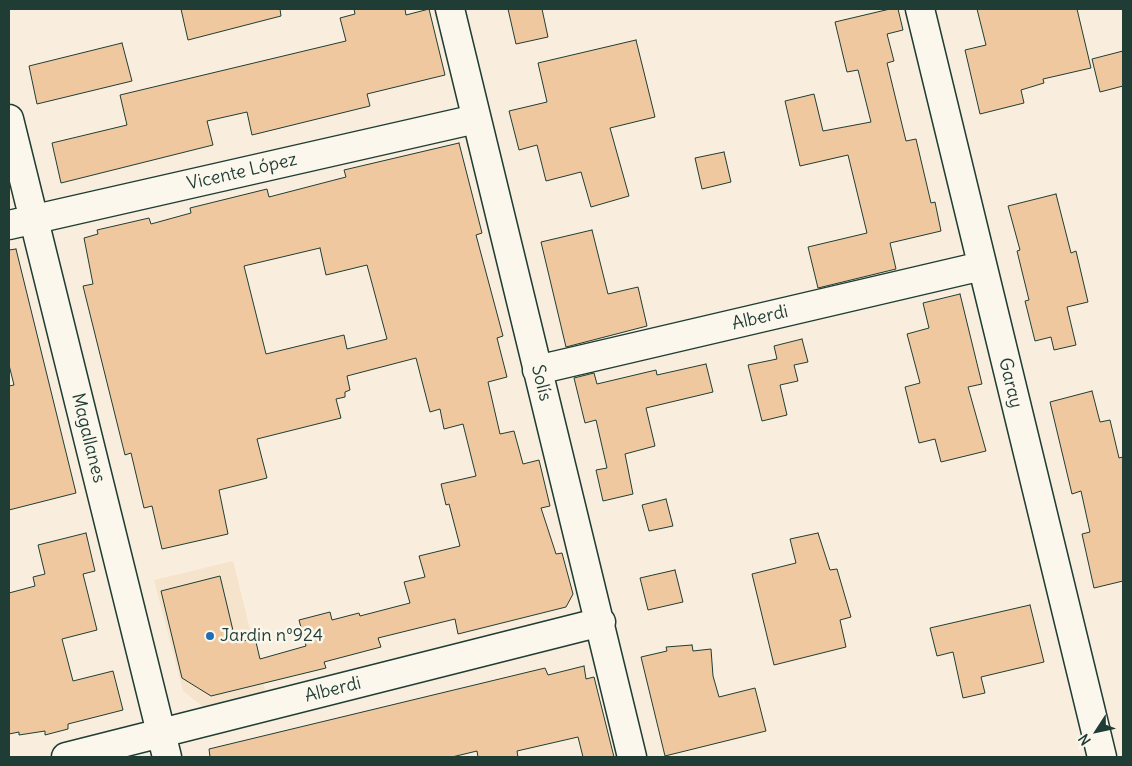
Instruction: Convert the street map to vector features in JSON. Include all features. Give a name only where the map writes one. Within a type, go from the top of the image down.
[{"type":"street","name":"Solís","points":[[450,9],[537,370],[601,622],[632,757]]},
{"type":"street","name":"Garay","points":[[920,9],[1102,757]]},
{"type":"street","name":"Vicente López","points":[[21,222],[476,119]]},
{"type":"street","name":"Magallanes","points":[[9,120],[21,222],[165,746]]},
{"type":"street","name":"Alberdi","points":[[537,370],[982,266]]},
{"type":"street","name":"Alberdi","points":[[66,757],[165,746],[601,622]]},
{"type":"shaded area","name":"Jardin nº924","points":[[233,561],[266,694],[206,709],[183,691],[154,580]]},
{"type":"building","points":[[181,9],[280,9],[281,16],[188,40]]},
{"type":"building","points":[[354,9],[405,9],[406,15],[429,9],[445,75],[367,94],[370,106],[252,135],[247,112],[207,121],[213,145],[61,183],[52,143],[127,125],[120,95],[346,41],[340,18],[355,14]]},
{"type":"building","points":[[508,9],[542,9],[548,37],[516,44]]},
{"type":"building","points":[[890,9],[898,9],[903,30],[887,34],[894,61],[887,63],[906,141],[916,139],[931,203],[935,202],[941,231],[890,243],[896,269],[818,288],[808,247],[867,233],[848,155],[800,166],[785,101],[814,94],[823,131],[871,122],[858,70],[847,72],[835,22]]},
{"type":"building","points":[[977,9],[1077,9],[1091,68],[1043,79],[1044,83],[1021,90],[1024,103],[980,114],[965,50],[986,45]]},
{"type":"building","points":[[636,40],[655,117],[610,128],[629,196],[591,207],[581,172],[546,181],[537,145],[519,150],[509,111],[547,102],[538,63]]},
{"type":"building","points":[[122,43],[132,81],[37,104],[29,66]]},
{"type":"building","points":[[1123,51],[1123,86],[1100,92],[1092,59]]},
{"type":"building","points":[[459,143],[482,233],[476,235],[503,336],[497,338],[507,377],[488,382],[500,434],[514,431],[523,464],[539,460],[550,506],[541,508],[556,554],[562,553],[573,594],[566,607],[458,634],[455,619],[378,638],[381,647],[324,662],[326,668],[211,696],[182,678],[161,591],[220,576],[236,643],[255,638],[260,659],[306,646],[299,620],[330,612],[332,620],[359,613],[360,616],[410,603],[404,582],[425,577],[419,556],[460,546],[449,504],[446,505],[441,484],[476,476],[463,424],[444,429],[440,409],[430,412],[416,358],[347,376],[350,390],[345,392],[345,397],[336,399],[341,418],[257,439],[267,478],[219,490],[228,534],[162,549],[152,506],[144,508],[131,453],[125,455],[83,286],[93,284],[84,238],[98,234],[97,230],[149,218],[151,224],[191,213],[190,208],[267,189],[269,197],[346,177],[344,170]],"holes":[[[320,248],[326,275],[367,265],[387,339],[347,349],[344,335],[266,354],[244,266]]]},
{"type":"building","points":[[724,152],[731,182],[702,189],[695,158]]},
{"type":"building","points":[[1056,194],[1071,253],[1076,251],[1088,302],[1067,307],[1076,345],[1054,350],[1051,337],[1035,341],[1025,301],[1029,300],[1017,251],[1020,250],[1008,206]]},
{"type":"building","points":[[592,230],[608,294],[638,287],[647,326],[566,347],[541,242]]},
{"type":"building","points":[[16,249],[76,493],[9,510],[9,386],[14,385],[9,365],[9,250]]},
{"type":"building","points":[[960,294],[982,384],[968,387],[986,451],[941,462],[935,439],[919,443],[905,387],[920,383],[907,334],[929,328],[923,303]]},
{"type":"building","points":[[802,339],[808,362],[794,365],[798,381],[780,385],[787,415],[762,421],[748,365],[777,359],[774,346]]},
{"type":"building","points":[[706,364],[713,392],[646,408],[655,446],[625,454],[633,494],[603,501],[596,470],[607,468],[596,420],[585,423],[574,378],[594,373],[597,384],[656,370],[657,375]]},
{"type":"building","points":[[1092,391],[1100,422],[1110,420],[1119,458],[1123,457],[1123,581],[1094,588],[1082,534],[1090,532],[1081,491],[1072,494],[1050,402]]},
{"type":"building","points":[[666,499],[673,526],[649,531],[642,505]]},
{"type":"building","points":[[86,533],[95,571],[83,574],[97,630],[62,639],[73,681],[113,671],[123,710],[68,724],[68,729],[45,735],[45,731],[19,735],[19,732],[9,734],[9,593],[35,586],[33,577],[45,574],[38,545]]},
{"type":"building","points":[[818,533],[830,570],[837,569],[851,617],[840,620],[846,647],[774,665],[752,574],[796,563],[790,539]]},
{"type":"building","points":[[675,570],[683,602],[648,610],[640,578]]},
{"type":"building","points":[[1030,605],[1044,662],[981,677],[985,693],[963,698],[953,652],[937,656],[930,628]]},
{"type":"building","points":[[692,645],[693,651],[711,649],[713,676],[719,697],[755,688],[766,731],[665,756],[641,657],[667,651],[666,647]]},
{"type":"building","points":[[584,666],[586,679],[594,677],[614,757],[583,757],[578,737],[517,751],[518,757],[478,757],[477,751],[452,757],[210,757],[209,749],[545,668],[548,675]]},
{"type":"place","name":"Jardin nº924","points":[[210,636]]}]
